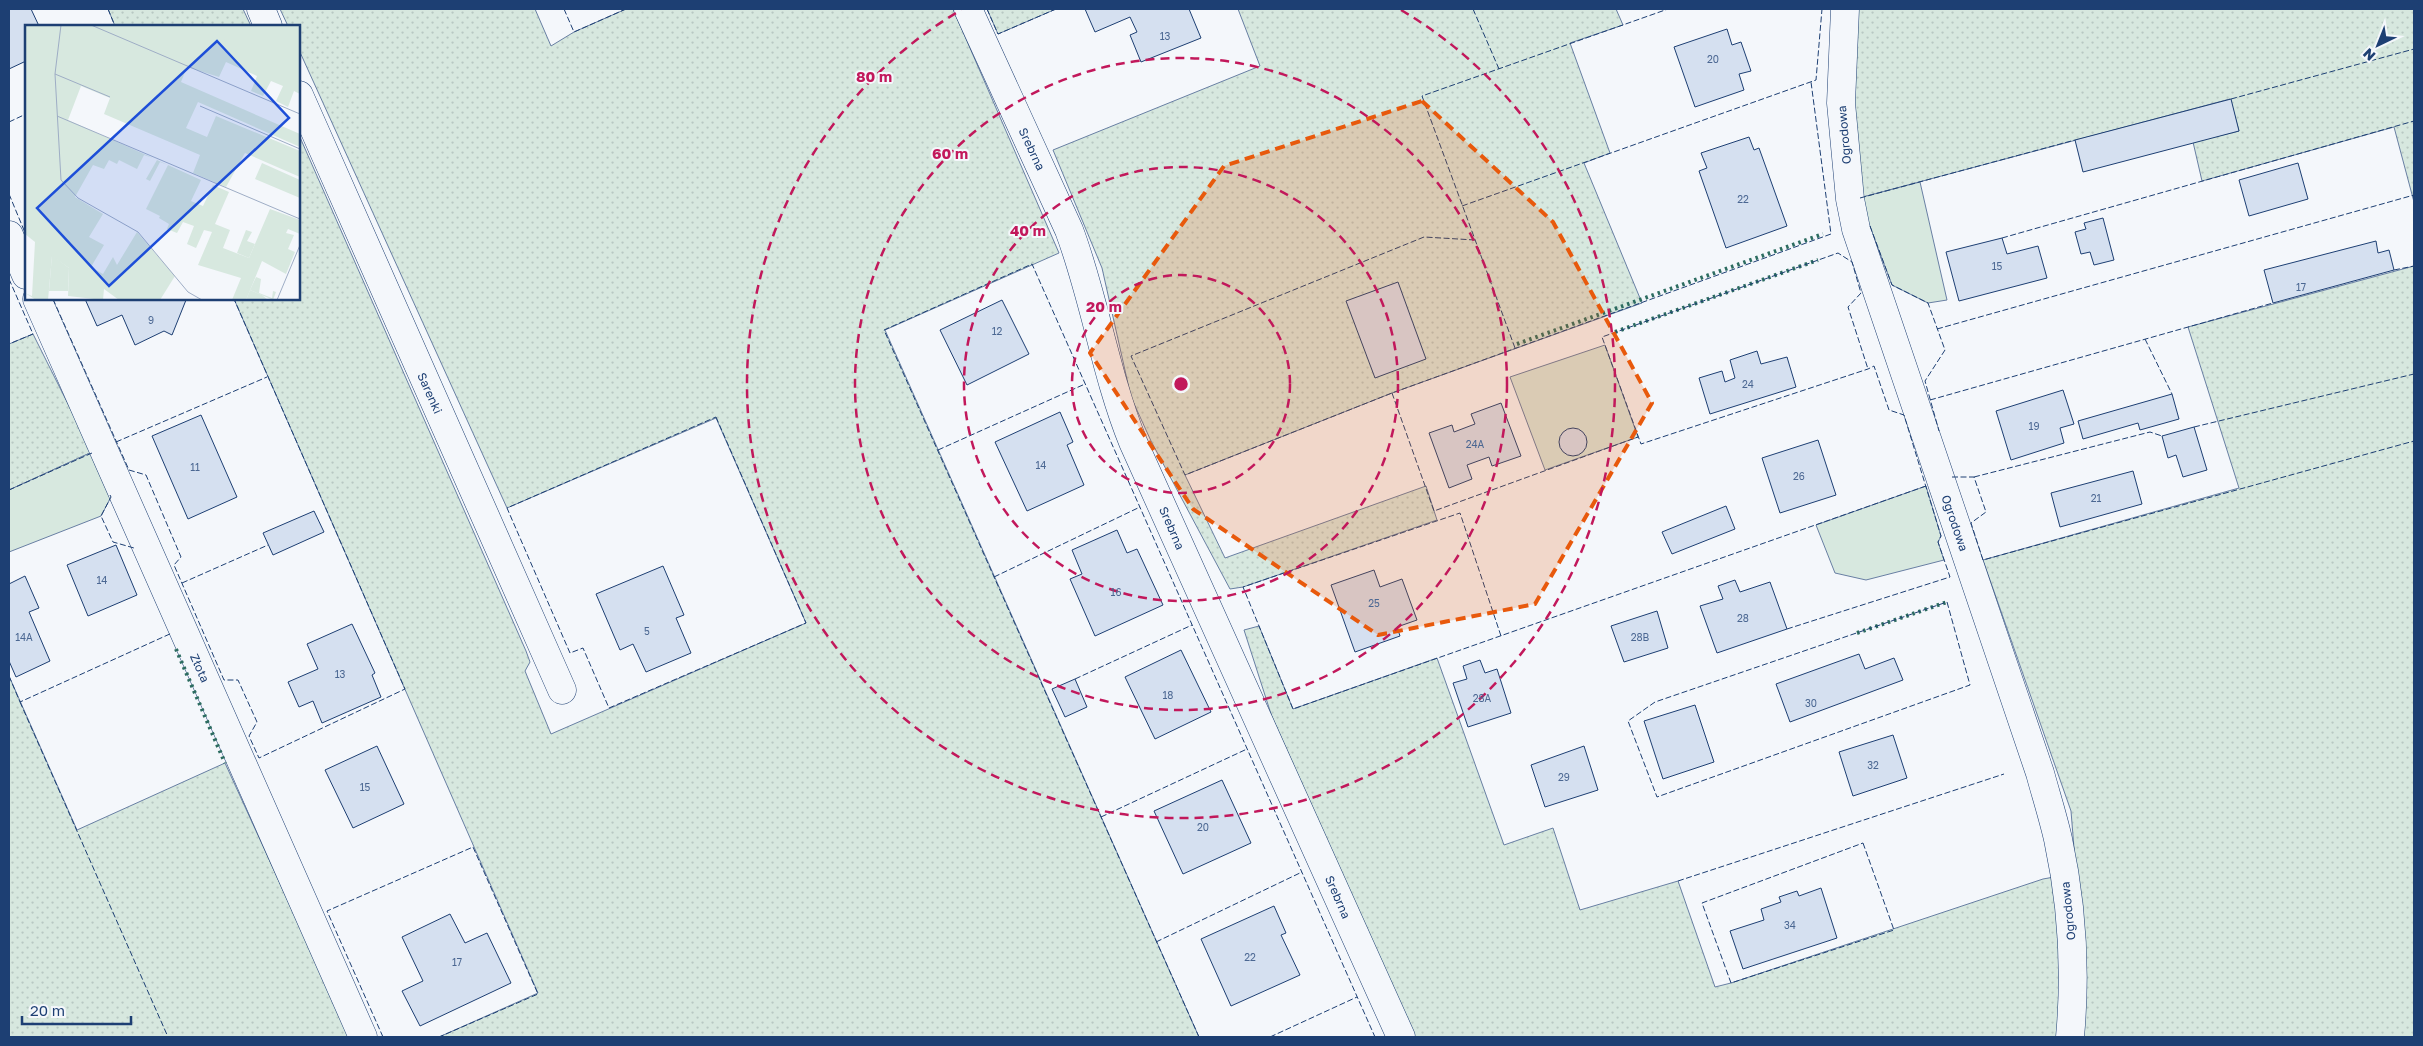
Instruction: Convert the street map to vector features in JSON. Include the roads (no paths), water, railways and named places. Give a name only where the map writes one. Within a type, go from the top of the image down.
[{"type":"street","points":[[260,9],[268,25]]},
{"type":"street","name":"Srebrna","points":[[968,9],[1069,230],[1081,262],[1120,412],[1401,1037]]},
{"type":"street","name":"Ogrodowa","points":[[1845,9],[1841,103],[1850,199],[1856,229],[2040,773],[2058,840],[2068,900],[2073,969],[2074,1001],[2070,1037]]},
{"type":"street","name":"Sarenki","points":[[300,97],[562,690]]},
{"type":"street","points":[[9,236],[25,273]]},
{"type":"street","name":"Złota","points":[[37,300],[364,1037]]}]
